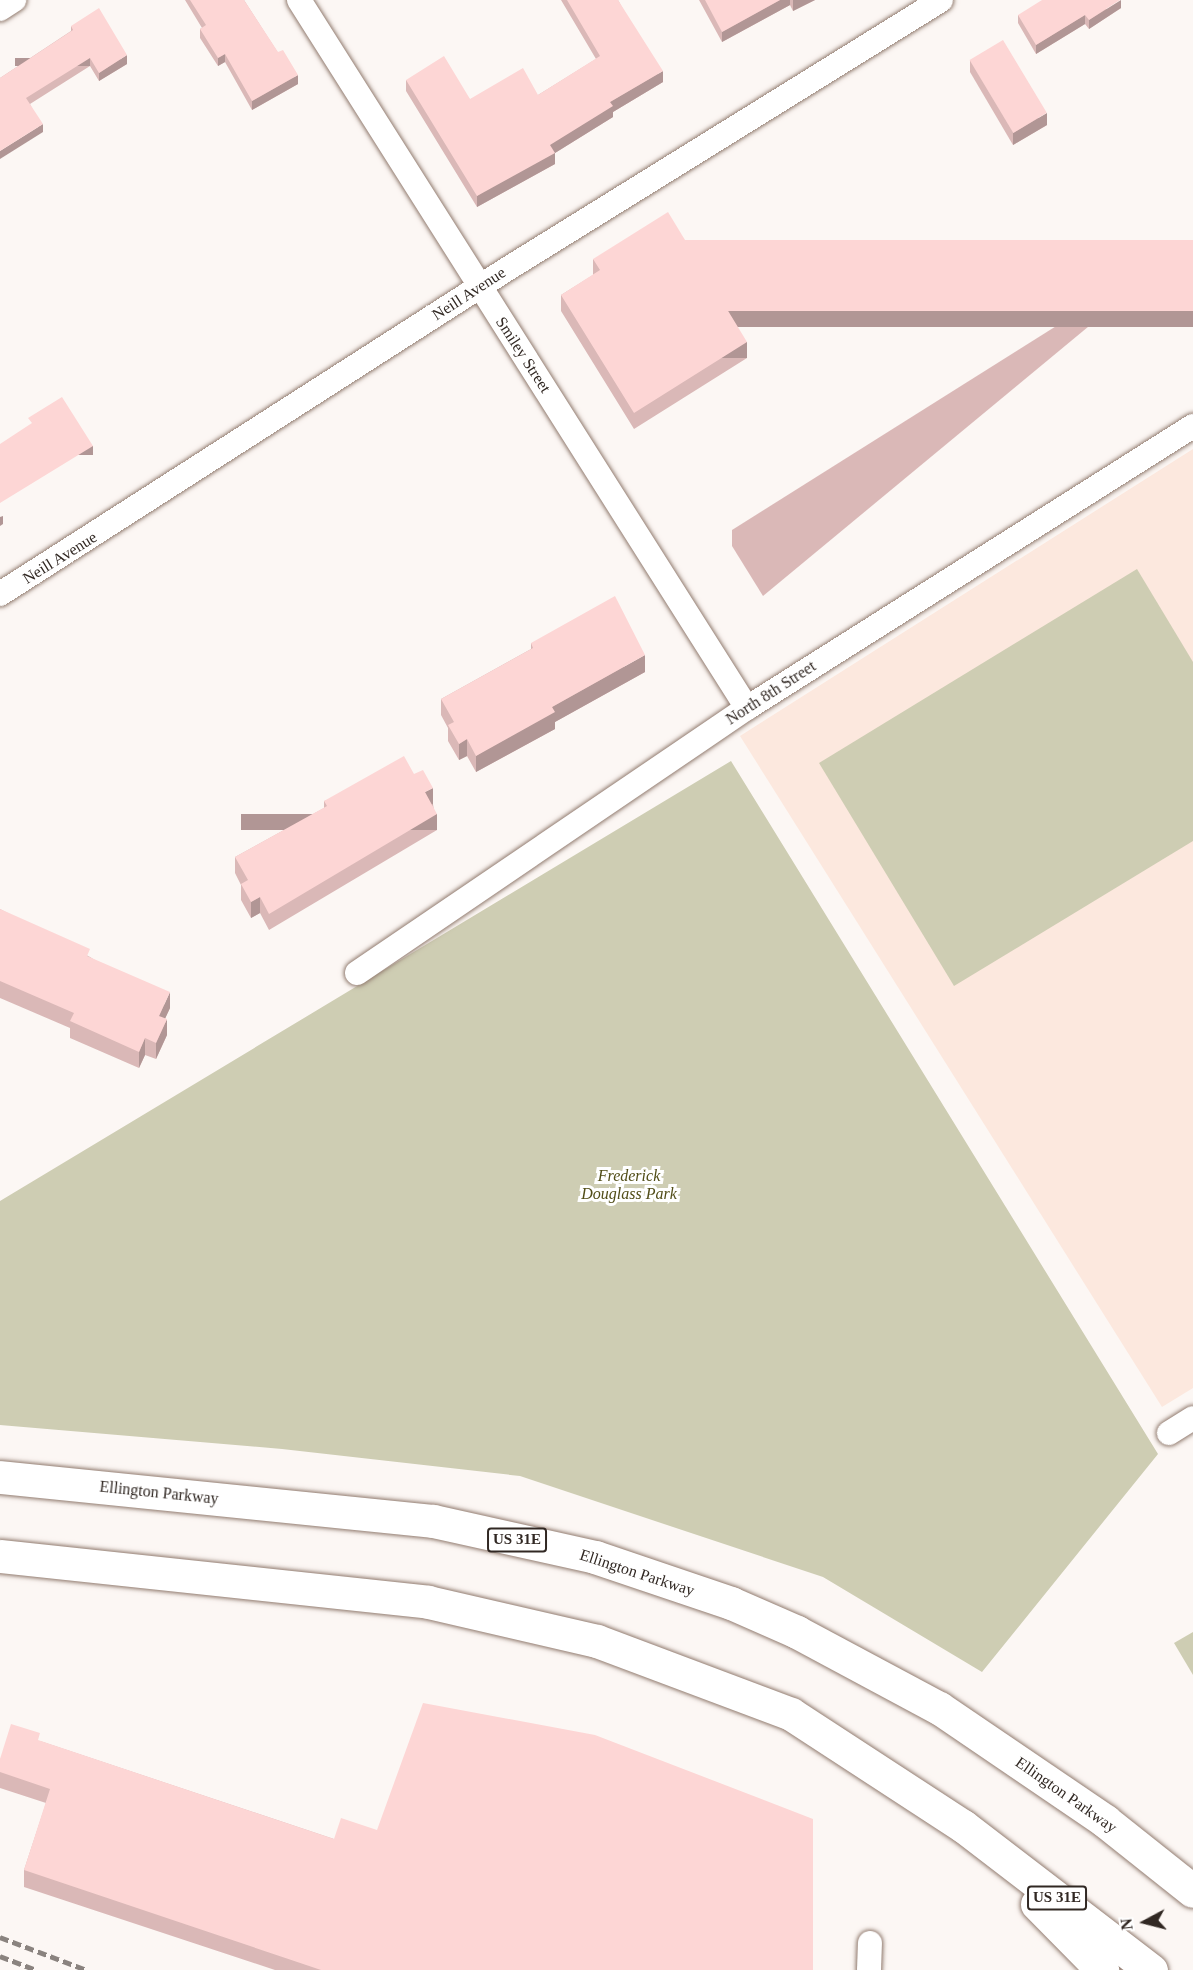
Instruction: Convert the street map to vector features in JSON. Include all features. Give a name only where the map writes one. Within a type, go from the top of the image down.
[{"type":"highway","name":"Ellington Parkway","points":[[0,1477],[433,1521],[595,1557],[731,1603],[796,1632],[939,1708],[1105,1821],[1193,1891]]},
{"type":"highway","name":"US 31E","points":[[0,1556],[428,1602],[597,1641],[791,1714],[963,1826],[1151,1970]]},
{"type":"highway","points":[[963,1826],[1102,1970]]},
{"type":"street","points":[[0,9],[14,0]]},
{"type":"street","name":"Smiley Street","points":[[299,0],[747,708]]},
{"type":"street","name":"Neill Avenue","points":[[0,594],[480,288],[940,0]]},
{"type":"street","name":"North 8th Street","points":[[357,973],[747,708],[1193,426]]},
{"type":"street","points":[[1169,1433],[1193,1418]]},
{"type":"street","points":[[869,1970],[870,1943]]},
{"type":"shaded area","points":[[1193,449],[1193,1388],[1162,1407],[740,736]]},
{"type":"green space","points":[[1137,569],[1193,662],[1193,841],[954,986],[819,763]]},
{"type":"green space","name":"Frederick Douglass Park","points":[[731,761],[1158,1454],[982,1672],[823,1577],[520,1476],[282,1449],[0,1425],[0,1201]]},
{"type":"green space","points":[[1193,1632],[1193,1675],[1174,1643]]},
{"type":"building","points":[[190,0],[244,0],[278,52],[283,50],[298,75],[252,101],[225,54],[218,58],[200,29],[206,25]]},
{"type":"building","points":[[567,0],[618,0],[663,71],[610,102],[613,106],[550,145],[555,153],[477,196],[406,80],[444,56],[470,99],[523,68],[538,95],[600,56]]},
{"type":"building","points":[[705,0],[780,0],[722,32]]},
{"type":"building","points":[[1042,0],[1120,0],[1089,20],[1085,15],[1036,45],[1018,15]]},
{"type":"building","points":[[99,8],[127,55],[99,73],[90,58],[26,98],[43,124],[0,151],[0,78],[73,30],[71,26]]},
{"type":"building","points":[[1003,40],[1047,113],[1013,133],[970,60]]},
{"type":"building","points":[[668,212],[747,342],[634,413],[561,295],[600,270],[593,259]]},
{"type":"building","points":[[648,240],[1193,240],[1193,311],[648,311]]},
{"type":"building","points":[[62,397],[93,446],[0,503],[0,444],[32,423],[28,418]]},
{"type":"building","points":[[615,596],[645,655],[552,707],[555,712],[476,756],[467,739],[459,744],[448,725],[454,722],[441,699],[533,648],[531,643]]},
{"type":"building","points":[[404,756],[414,774],[423,770],[433,788],[425,792],[437,814],[269,914],[260,897],[251,902],[241,884],[248,880],[235,857],[327,806],[324,801]]},
{"type":"building","points":[[0,909],[90,949],[87,956],[170,992],[159,1016],[167,1019],[156,1043],[145,1038],[139,1052],[70,1021],[74,1013],[0,981]]},
{"type":"building","points":[[423,1703],[595,1735],[813,1819],[813,1970],[321,1970],[24,1870],[50,1789],[0,1772],[0,1759],[11,1724],[40,1733],[38,1740],[334,1839],[341,1818],[377,1830]]},
{"type":"railway","points":[[0,1937],[87,1970]]},
{"type":"railway","points":[[0,1956],[37,1970]]}]
